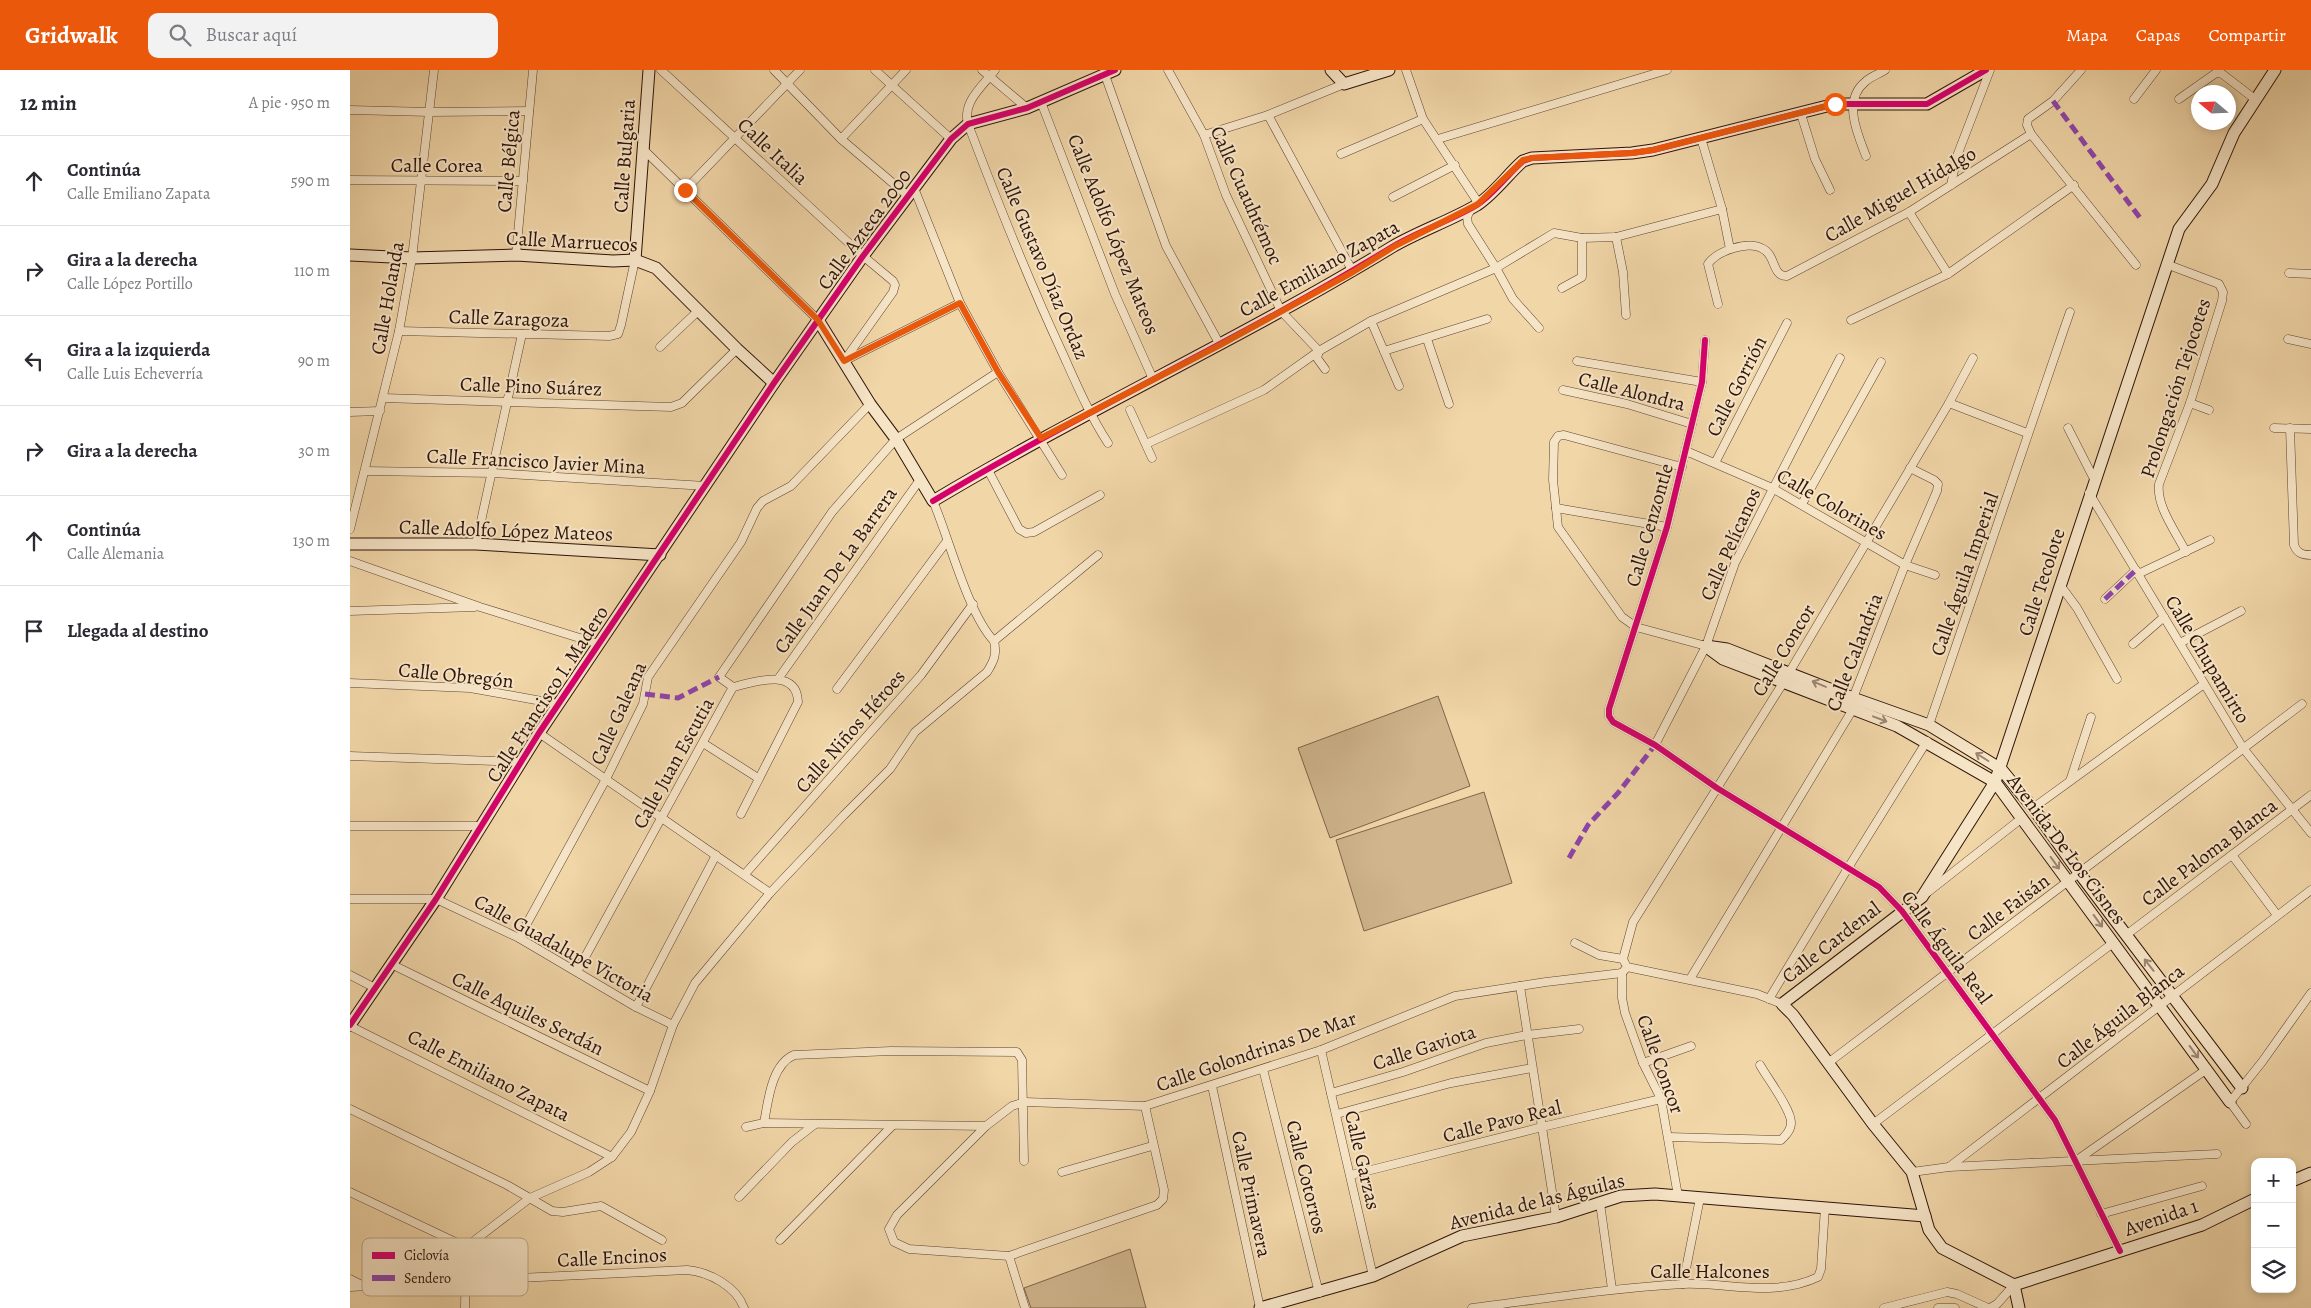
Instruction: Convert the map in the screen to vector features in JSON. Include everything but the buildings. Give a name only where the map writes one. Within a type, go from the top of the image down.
[{"type":"street","name":"Calle Holanda","points":[[350,529],[399,330],[412,258],[434,70]]},
{"type":"street","name":"Calle Bélgica","points":[[516,255],[533,70]]},
{"type":"street","name":"Calle Bulgaria","points":[[618,334],[622,326],[635,260],[650,70]]},
{"type":"street","name":"Calle Italia","points":[[661,70],[895,285],[893,292],[844,361]]},
{"type":"street","points":[[774,70],[841,139],[911,192],[960,303],[998,372],[1041,438],[1062,475]]},
{"type":"street","points":[[685,190],[800,70]]},
{"type":"street","points":[[875,70],[951,139]]},
{"type":"street","points":[[841,139],[906,70]]},
{"type":"street","points":[[982,70],[1027,108]]},
{"type":"street","points":[[995,70],[967,106],[968,124],[1027,108],[1110,73],[1166,246],[1220,345]]},
{"type":"street","name":"Calle Cuauhtémoc","points":[[1168,70],[1204,134],[1226,195],[1280,311],[1319,351]]},
{"type":"street","points":[[1331,70],[1344,84]]},
{"type":"street","points":[[1406,70],[1423,119],[1455,165],[1475,205],[1467,221],[1513,299],[1539,328]]},
{"type":"street","points":[[1438,140],[1667,70]]},
{"type":"street","points":[[1866,156],[1853,122],[1854,104],[1864,82],[1885,70]]},
{"type":"street","name":"Calle Emiliano Zapata","points":[[932,501],[1041,438],[1091,414],[1220,345],[1353,272],[1395,246],[1475,205],[1516,167],[1532,158],[1632,153],[1702,138],[1835,104],[1927,104],[1986,70]]},
{"type":"street","points":[[1951,185],[1957,156],[1990,70]]},
{"type":"street","points":[[2081,70],[2053,101],[2026,122],[2031,134],[2074,185],[2136,265]]},
{"type":"street","points":[[2134,99],[2156,70]]},
{"type":"street","name":"Calle Tecolote","points":[[1922,897],[1995,782],[2001,769],[2089,493],[2166,264],[2183,220],[2212,184],[2234,133],[2275,70]]},
{"type":"street","points":[[1204,134],[1268,115],[1344,84],[1383,71]]},
{"type":"street","points":[[2180,99],[2216,73],[2221,73],[2256,100]]},
{"type":"street","name":"Calle Adolfo López Mateos","points":[[1041,102],[1115,294],[1154,379]]},
{"type":"street","points":[[350,110],[430,112],[529,111]]},
{"type":"street","points":[[1801,114],[1815,159],[1830,190]]},
{"type":"street","points":[[1268,115],[1353,272]]},
{"type":"street","points":[[1341,154],[1423,119]]},
{"type":"street","name":"Calle Azteca 2000","points":[[774,383],[863,256],[951,139],[968,124]]},
{"type":"street","name":"Calle Gustavo Díaz Ordaz","points":[[968,124],[1014,244],[1091,414],[1108,443]]},
{"type":"street","name":"Calle Miguel Hidalgo","points":[[1730,249],[1752,246],[1763,248],[1773,258],[1778,274],[1782,277],[1788,276],[1909,212],[2031,134]]},
{"type":"street","points":[[1702,138],[1722,209],[1730,249],[1708,264],[1718,304]]},
{"type":"street","points":[[478,1238],[530,1198],[589,1172],[612,1157],[631,1132],[650,1091],[673,1025],[695,983],[770,893],[844,814],[890,769],[915,732],[987,672],[996,652],[993,639],[973,604],[932,501],[896,439],[870,404],[818,320],[643,149]]},
{"type":"street","points":[[1393,197],[1455,165]]},
{"type":"street","name":"Calle Corea","points":[[350,180],[421,182],[523,181]]},
{"type":"street","points":[[1851,320],[1948,274],[2074,185]]},
{"type":"street","points":[[1146,444],[1264,390],[1319,351],[1371,321],[1496,268],[1554,233],[1582,238],[1616,238],[1722,209]]},
{"type":"street","points":[[1909,212],[1948,274]]},
{"type":"street","points":[[1562,288],[1582,277],[1582,238]]},
{"type":"street","points":[[1616,238],[1623,272],[1626,315]]},
{"type":"street","name":"Calle Marruecos","points":[[350,255],[412,258],[516,255],[613,261],[635,260],[656,268],[736,350],[774,383]]},
{"type":"street","name":"Prolongación Tejocotes","points":[[2166,264],[2219,284],[2223,292],[2222,301],[2190,403],[2159,484],[2158,493],[2186,552]]},
{"type":"street","points":[[2289,273],[2311,274]]},
{"type":"street","points":[[844,361],[960,303]]},
{"type":"street","points":[[660,347],[698,311]]},
{"type":"street","name":"Calle Águila Imperial","points":[[1930,724],[2004,510],[2027,433],[2070,312]]},
{"type":"street","points":[[1384,352],[1487,319]]},
{"type":"street","points":[[1371,321],[1399,386]]},
{"type":"street","name":"Calle Gorrión","points":[[1715,464],[1787,323]]},
{"type":"street","name":"Calle Zaragoza","points":[[399,330],[609,336],[618,334]]},
{"type":"street","points":[[476,544],[522,334]]},
{"type":"street","points":[[1427,339],[1449,404]]},
{"type":"street","points":[[2288,339],[2311,344]]},
{"type":"street","name":"Calle Cenzontle","points":[[1609,716],[1609,709],[1667,527],[1702,382],[1705,340]]},
{"type":"street","name":"Calle Pino Suárez","points":[[383,398],[677,406],[736,350]]},
{"type":"street","points":[[1319,351],[1317,358],[1325,369]]},
{"type":"street","name":"Calle Pelícanos","points":[[1655,745],[1706,646],[1735,563],[1840,358]]},
{"type":"street","name":"Calle Concor","points":[[1622,959],[1633,922],[1783,682],[1867,543],[1949,404],[1973,358]]},
{"type":"street","points":[[1578,361],[1702,382]]},
{"type":"street","points":[[1802,504],[1881,362]]},
{"type":"street","name":"Calle Juan De La Barrera","points":[[783,582],[832,512],[896,439],[998,372]]},
{"type":"street","name":"Calle Francisco I. Madero","points":[[350,1025],[436,899],[558,704],[774,383]]},
{"type":"street","name":"Calle Alondra","points":[[1563,390],[1627,404],[1692,424]]},
{"type":"street","points":[[2190,403],[2209,410]]},
{"type":"street","name":"Calle Galeana","points":[[519,938],[606,779],[643,704],[648,677],[741,542],[757,508],[763,501],[791,486],[870,404]]},
{"type":"street","points":[[1949,404],[2027,433]]},
{"type":"street","points":[[1130,410],[1152,458]]},
{"type":"street","points":[[350,412],[380,411]]},
{"type":"street","points":[[2068,428],[2094,479]]},
{"type":"street","points":[[2274,428],[2311,429]]},
{"type":"street","points":[[2290,428],[2294,545],[2297,551],[2304,555],[2311,555]]},
{"type":"street","points":[[1636,627],[1622,617],[1558,526],[1553,480],[1554,442],[1558,436],[1564,435],[1619,448],[1682,467]]},
{"type":"street","name":"Calle Colorines","points":[[1686,451],[1772,488],[1905,565],[1935,575]]},
{"type":"street","points":[[987,468],[1019,529],[1026,532],[1034,532],[1100,495]]},
{"type":"street","name":"Calle Calandria","points":[[1690,979],[1783,827],[1853,703],[1905,565],[1937,491],[1938,484],[1934,480],[1910,468]]},
{"type":"street","name":"Calle Francisco Javier Mina","points":[[366,470],[493,473],[706,486]]},
{"type":"street","name":"Calle Juan De La Barrera","points":[[778,679],[919,481]]},
{"type":"street","name":"Calle Chupamirto","points":[[2089,493],[2243,748],[2311,833]]},
{"type":"street","points":[[1556,508],[1667,527]]},
{"type":"street","points":[[2105,599],[2137,572],[2210,540]]},
{"type":"street","points":[[837,689],[947,541]]},
{"type":"street","name":"Calle Adolfo López Mateos","points":[[350,544],[476,544],[660,555]]},
{"type":"street","points":[[993,639],[1098,555]]},
{"type":"street","points":[[350,561],[480,607],[599,644]]},
{"type":"street","name":"Calle Juan Escutia","points":[[578,970],[733,688],[719,677],[783,582]]},
{"type":"street","points":[[2060,585],[2077,608],[2117,679]]},
{"type":"street","name":"Calle Niños Héroes","points":[[745,874],[921,675],[973,604]]},
{"type":"street","points":[[350,611],[480,607]]},
{"type":"street","points":[[2180,644],[2242,611]]},
{"type":"street","points":[[2133,644],[2164,617]]},
{"type":"street","name":"Avenida De Los Cisnes","points":[[1636,627],[1706,646],[1727,648],[1789,671],[1927,741],[1995,782],[2160,1004],[2246,1124]]},
{"type":"street","name":"Avenida De Los Cisnes","points":[[1706,646],[1724,659],[1783,682],[1930,724],[2001,769],[2033,808],[2080,874],[2242,1088]]},
{"type":"street","points":[[733,688],[766,679],[778,679],[792,686],[798,693],[798,702],[741,814]]},
{"type":"street","name":"Calle Obregón","points":[[350,683],[470,688],[558,704]]},
{"type":"street","points":[[2033,808],[2204,684]]},
{"type":"street","name":"Calle Faisán","points":[[1828,1062],[2080,874],[2302,704]]},
{"type":"street","name":"Calle Águila Real","points":[[1609,716],[1613,722],[1655,745],[1717,788],[1878,887],[1902,911],[2055,1120],[2120,1251]]},
{"type":"street","points":[[2070,781],[2091,717]]},
{"type":"street","points":[[539,733],[770,893]]},
{"type":"street","points":[[1769,999],[1927,741]]},
{"type":"street","points":[[702,743],[758,778]]},
{"type":"street","points":[[350,756],[521,762]]},
{"type":"street","name":"Calle Paloma Blanca","points":[[2126,935],[2311,795]]},
{"type":"street","name":"Calle Cardenal","points":[[1782,1004],[2022,818]]},
{"type":"street","points":[[350,826],[481,826]]},
{"type":"street","points":[[636,1007],[716,855]]},
{"type":"street","points":[[2232,855],[2277,915]]},
{"type":"street","name":"Calle Águila Blanca","points":[[1949,1167],[2311,890]]},
{"type":"street","name":"Calle Guadalupe Victoria","points":[[350,899],[436,899],[519,938],[578,970],[636,1007],[673,1025]]},
{"type":"street","points":[[1874,1124],[2113,942]]},
{"type":"street","points":[[1575,943],[1599,955],[1622,959],[1624,970]]},
{"type":"street","name":"Calle Aquiles Serdán","points":[[392,964],[650,1091]]},
{"type":"street","name":"Calle Concor","points":[[1624,970],[1622,998],[1625,1013],[1643,1063],[1661,1099],[1678,1196]]},
{"type":"street","name":"Calle Golondrinas De Mar","points":[[1009,1256],[1157,1205],[1163,1199],[1164,1190],[1144,1106],[1321,1050],[1439,1001],[1455,996],[1624,970],[1690,979],[1782,1004]]},
{"type":"street","points":[[350,975],[375,988]]},
{"type":"street","points":[[1520,986],[1556,1217]]},
{"type":"street","points":[[2230,1102],[2311,993]]},
{"type":"street","points":[[1782,1004],[1793,1015],[1912,1172],[1934,1240],[1942,1248],[2014,1284]]},
{"type":"street","name":"Calle Emiliano Zapata","points":[[350,1025],[612,1157]]},
{"type":"street","name":"Calle Gaviota","points":[[1331,1093],[1403,1072],[1486,1043],[1527,1035],[1579,1029]]},
{"type":"street","points":[[1643,1063],[1691,1046]]},
{"type":"street","name":"Calle Garzas","points":[[1321,1050],[1373,1276]]},
{"type":"street","points":[[764,1124],[771,1086],[788,1058],[794,1055],[890,1051],[1017,1052],[1022,1060],[1024,1161]]},
{"type":"street","points":[[1669,1138],[1781,1140],[1787,1134],[1791,1123],[1788,1113],[1760,1066]]},
{"type":"street","points":[[1337,1114],[1451,1083],[1532,1068]]},
{"type":"street","name":"Calle Cotorros","points":[[1263,1069],[1319,1292]]},
{"type":"street","points":[[2076,1161],[2207,1069]]},
{"type":"street","name":"Calle Primavera","points":[[1212,1086],[1260,1308]]},
{"type":"street","name":"Calle Pavo Real","points":[[1350,1176],[1661,1099]]},
{"type":"street","points":[[1025,1308],[1009,1256],[909,1249],[894,1242],[889,1229],[897,1215],[986,1126],[1000,1113],[1012,1106],[1024,1102],[1144,1106]]},
{"type":"street","points":[[350,1109],[507,1185],[559,1213],[601,1206],[662,1240]]},
{"type":"street","points":[[746,1127],[764,1124],[986,1126]]},
{"type":"street","points":[[739,1197],[792,1142],[815,1124]]},
{"type":"street","points":[[780,1240],[893,1125]]},
{"type":"street","points":[[1062,1172],[1152,1146]]},
{"type":"street","points":[[1912,1172],[1949,1167],[2217,1154]]},
{"type":"street","points":[[2296,1179],[2311,1173]]},
{"type":"street","points":[[2101,1214],[2202,1186]]},
{"type":"street","points":[[350,1192],[447,1238]]},
{"type":"street","name":"Avenida de las Águilas","points":[[1260,1308],[1373,1276],[1453,1240],[1556,1217],[1631,1195],[1678,1196],[1925,1216]]},
{"type":"street","points":[[1683,1284],[1700,1198]]},
{"type":"street","name":"Avenida 1","points":[[2014,1284],[2202,1225],[2251,1201]]},
{"type":"street","points":[[1600,1203],[1612,1290]]},
{"type":"street","name":"Calle Halcones","points":[[1472,1308],[1612,1290],[1683,1284],[1758,1289],[1809,1281],[1818,1277],[1821,1269],[1825,1207]]},
{"type":"street","name":"Calle Encinos","points":[[528,1277],[687,1270],[701,1271],[713,1276],[738,1296],[744,1308]]},
{"type":"street","points":[[350,1279],[362,1285]]},
{"type":"street","points":[[1884,1308],[1947,1292],[1993,1307],[2014,1284]]},
{"type":"street","points":[[2014,1284],[2019,1308]]},
{"type":"street","points":[[1947,1292],[1942,1307],[1955,1308]]},
{"type":"shaded area","points":[[1438,696],[1470,786],[1330,838],[1298,748]]},
{"type":"shaded area","points":[[1484,792],[1512,883],[1364,931],[1336,840]]},
{"type":"shaded area","points":[[1130,1249],[1146,1308],[1031,1308],[1024,1288]]},
{"type":"marked path","points":[[2053,101],[2140,218]]},
{"type":"marked path","points":[[2105,599],[2136,570]]},
{"type":"marked path","points":[[645,694],[678,698],[719,677]]},
{"type":"marked path","points":[[1569,858],[1588,825],[1618,793],[1655,745]]},
{"type":"cycle path","points":[[350,1025],[436,899],[539,733],[774,383],[863,256],[951,139],[968,124],[1027,108],[1115,70]]},
{"type":"cycle path","points":[[933,501],[1047,436],[1279,312],[1402,241],[1477,205],[1523,161],[1532,158],[1632,153],[1653,150],[1835,104],[1927,104],[1986,70]]},
{"type":"cycle path","points":[[1705,340],[1702,382],[1667,527],[1609,709],[1609,716],[1613,722],[1655,745],[1717,788],[1879,887],[1902,911],[2055,1120],[2120,1251]]},
{"type":"route","points":[[685,190],[818,320],[844,361],[960,303],[998,372],[1041,438],[1091,414],[1119,396],[1220,345],[1353,272],[1395,246],[1478,204],[1523,160],[1653,150],[1835,104]]}]
